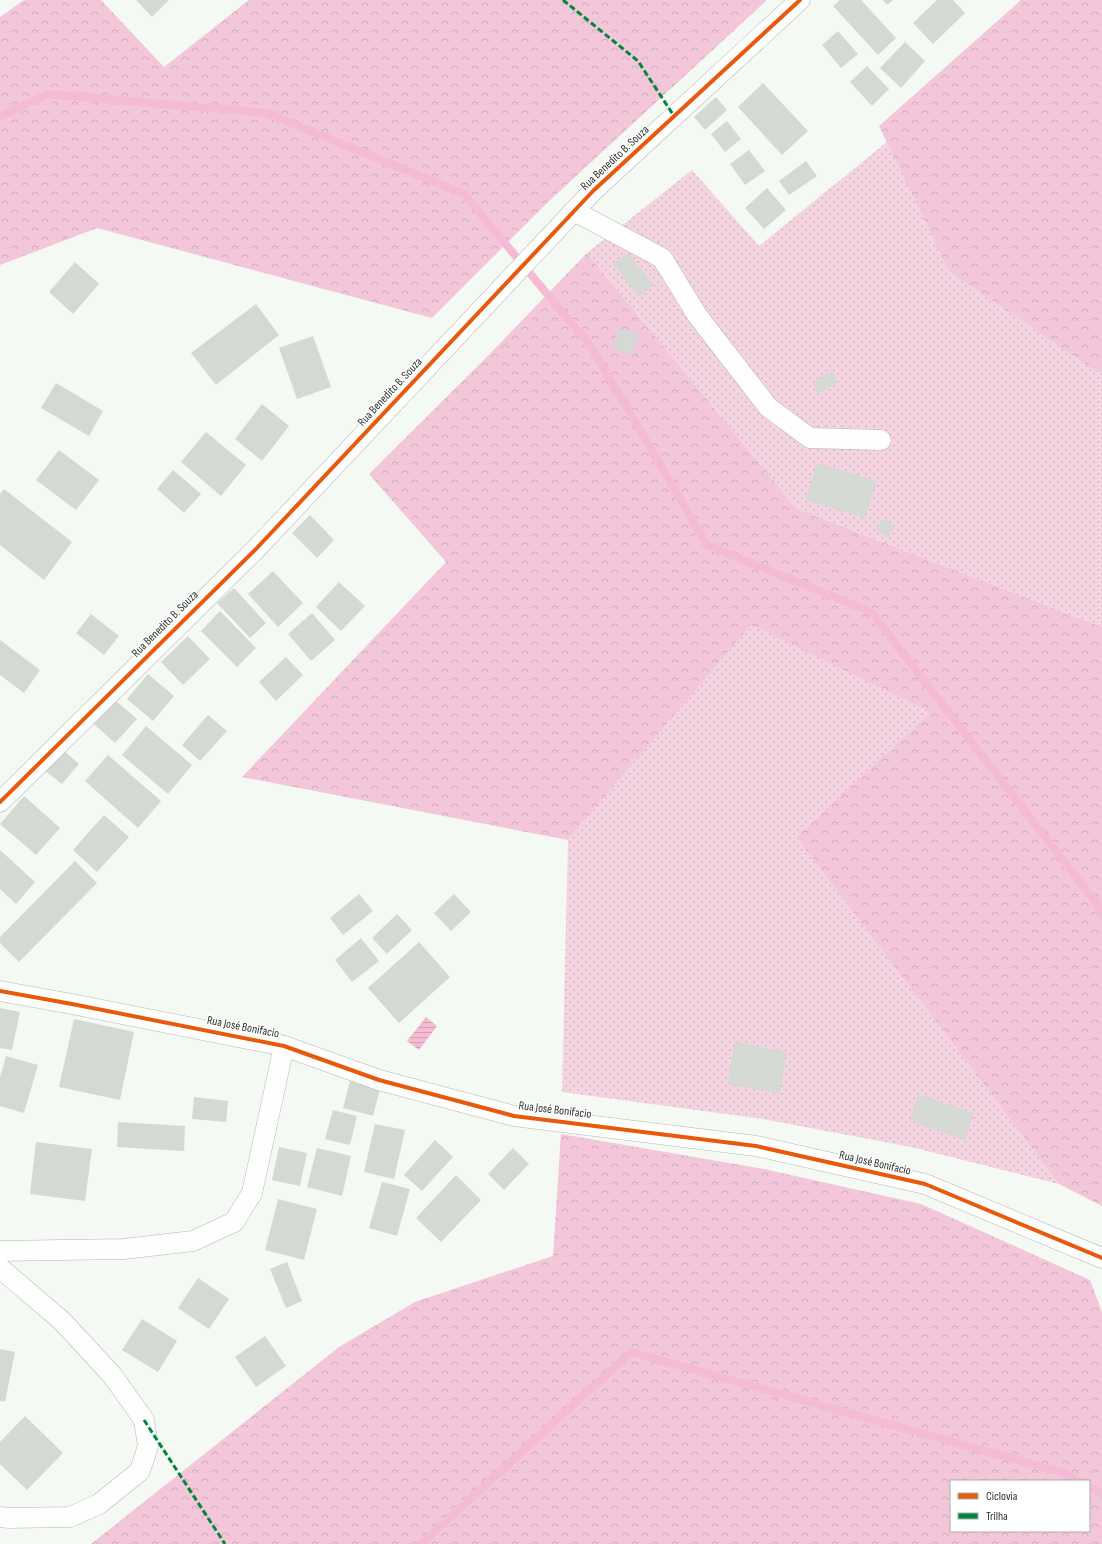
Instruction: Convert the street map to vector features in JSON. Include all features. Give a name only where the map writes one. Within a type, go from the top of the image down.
[{"type":"street","name":"Rua Benedito B. Souza","points":[[0,802],[255,550],[593,191],[800,0]]},
{"type":"street","points":[[574,211],[662,258],[697,315],[768,407],[810,438],[881,440]]},
{"type":"street","name":"Rua José Bonifacio","points":[[0,991],[284,1046],[379,1080],[514,1116],[756,1146],[925,1184],[1102,1258]]},
{"type":"street","points":[[0,1251],[124,1249],[193,1241],[234,1222],[252,1193],[284,1046]]},
{"type":"street","points":[[0,1268],[62,1321],[112,1376],[144,1420],[148,1446],[140,1471],[99,1504],[70,1517],[0,1517]]},
{"type":"shaded area","points":[[887,142],[949,272],[1097,372],[1102,373],[1102,627],[797,509],[587,253],[692,170],[759,246]]},
{"type":"shaded area","points":[[751,624],[932,712],[796,837],[1059,1184],[911,1147],[763,1119],[562,1092],[568,840]]},
{"type":"shaded area","points":[[426,1017],[437,1026],[419,1050],[407,1041]]},
{"type":"green space","points":[[24,0],[101,0],[164,67],[249,0],[767,0],[548,202],[432,318],[97,228],[0,265],[0,17]]},
{"type":"green space","points":[[1021,0],[1102,0],[1102,373],[1097,372],[949,272],[879,126]]},
{"type":"green space","points":[[587,253],[797,509],[1102,627],[1102,1206],[1059,1184],[796,837],[931,712],[751,625],[568,840],[242,777],[446,562],[369,474],[481,363]]},
{"type":"green space","points":[[561,1134],[764,1169],[921,1204],[1090,1280],[1102,1312],[1102,1544],[91,1544],[339,1347],[415,1302],[553,1256]]},
{"type":"building","points":[[136,0],[169,0],[152,17]]},
{"type":"building","points":[[840,0],[861,0],[896,38],[878,55],[833,6]]},
{"type":"building","points":[[883,0],[893,0],[887,5]]},
{"type":"building","points":[[937,0],[953,0],[965,13],[933,44],[913,23]]},
{"type":"building","points":[[838,31],[858,54],[841,68],[822,45]]},
{"type":"building","points":[[905,42],[925,61],[901,88],[880,68]]},
{"type":"building","points":[[867,66],[889,89],[872,106],[850,82]]},
{"type":"building","points":[[763,83],[808,131],[782,155],[738,107]]},
{"type":"building","points":[[716,97],[727,110],[705,130],[694,117]]},
{"type":"building","points":[[727,121],[741,139],[725,152],[711,134]]},
{"type":"building","points":[[749,150],[765,171],[745,185],[730,164]]},
{"type":"building","points":[[806,161],[817,176],[789,195],[779,181]]},
{"type":"building","points":[[767,188],[786,210],[764,229],[745,208]]},
{"type":"building","points":[[628,253],[654,285],[639,297],[613,264]]},
{"type":"building","points":[[75,262],[99,284],[73,314],[49,292]]},
{"type":"building","points":[[256,304],[279,335],[216,385],[191,353]]},
{"type":"building","points":[[619,329],[639,334],[633,355],[613,349]]},
{"type":"building","points":[[313,336],[331,387],[297,399],[279,348]]},
{"type":"building","points":[[832,371],[838,383],[818,394],[812,382]]},
{"type":"building","points":[[56,383],[103,411],[89,436],[41,408]]},
{"type":"building","points":[[262,404],[289,426],[262,461],[235,439]]},
{"type":"building","points":[[206,432],[246,465],[221,496],[181,462]]},
{"type":"building","points":[[59,450],[99,480],[76,510],[36,480]]},
{"type":"building","points":[[817,463],[877,481],[865,518],[806,500]]},
{"type":"building","points":[[173,470],[201,494],[184,513],[157,489]]},
{"type":"building","points":[[4,489],[72,542],[44,580],[0,545],[0,494]]},
{"type":"building","points":[[310,515],[334,540],[317,558],[292,533]]},
{"type":"building","points":[[883,518],[895,526],[888,537],[876,530]]},
{"type":"building","points":[[273,571],[303,603],[278,627],[248,594]]},
{"type":"building","points":[[339,582],[365,606],[341,631],[316,607]]},
{"type":"building","points":[[234,588],[266,623],[250,638],[217,603]]},
{"type":"building","points":[[220,611],[256,648],[237,667],[201,631]]},
{"type":"building","points":[[312,613],[335,640],[311,661],[288,634]]},
{"type":"building","points":[[91,614],[119,636],[104,655],[76,633]]},
{"type":"building","points":[[188,636],[210,659],[183,685],[161,662]]},
{"type":"building","points":[[0,640],[40,670],[24,693],[0,675]]},
{"type":"building","points":[[286,657],[303,675],[276,701],[259,682]]},
{"type":"building","points":[[148,674],[174,696],[153,721],[127,699]]},
{"type":"building","points":[[115,700],[137,719],[115,743],[94,724]]},
{"type":"building","points":[[208,715],[227,731],[200,761],[182,745]]},
{"type":"building","points":[[146,726],[192,765],[168,794],[122,755]]},
{"type":"building","points":[[63,750],[79,764],[62,784],[45,771]]},
{"type":"building","points":[[108,755],[161,801],[138,828],[85,781]]},
{"type":"building","points":[[24,796],[60,828],[36,855],[0,824]]},
{"type":"building","points":[[104,815],[129,837],[97,872],[73,850]]},
{"type":"building","points":[[0,850],[35,882],[16,904],[0,889]]},
{"type":"building","points":[[75,861],[97,883],[19,962],[0,943],[0,937]]},
{"type":"building","points":[[359,894],[373,911],[343,935],[330,918]]},
{"type":"building","points":[[454,894],[471,912],[451,931],[434,913]]},
{"type":"building","points":[[397,914],[412,930],[387,954],[372,938]]},
{"type":"building","points":[[361,938],[379,961],[352,982],[335,960]]},
{"type":"building","points":[[419,942],[450,977],[399,1023],[368,988]]},
{"type":"building","points":[[0,1008],[20,1012],[12,1050],[0,1048]]},
{"type":"building","points":[[74,1019],[134,1032],[120,1100],[59,1087]]},
{"type":"building","points":[[735,1042],[787,1052],[780,1094],[727,1084]]},
{"type":"building","points":[[6,1056],[38,1065],[24,1113],[0,1106],[0,1077]]},
{"type":"building","points":[[350,1081],[380,1089],[373,1116],[343,1108]]},
{"type":"building","points":[[918,1094],[974,1113],[965,1140],[910,1121]]},
{"type":"building","points":[[194,1097],[228,1101],[226,1122],[192,1119]]},
{"type":"building","points":[[333,1110],[357,1116],[350,1145],[325,1139]]},
{"type":"building","points":[[118,1122],[185,1126],[184,1151],[117,1147]]},
{"type":"building","points":[[375,1124],[405,1130],[394,1179],[364,1172]]},
{"type":"building","points":[[435,1140],[453,1157],[422,1191],[404,1175]]},
{"type":"building","points":[[36,1142],[92,1149],[85,1201],[30,1194]]},
{"type":"building","points":[[279,1147],[307,1153],[300,1186],[272,1180]]},
{"type":"building","points":[[317,1148],[351,1156],[342,1196],[307,1187]]},
{"type":"building","points":[[513,1148],[529,1164],[504,1190],[488,1174]]},
{"type":"building","points":[[456,1175],[481,1200],[441,1242],[416,1218]]},
{"type":"building","points":[[382,1182],[410,1189],[397,1236],[369,1228]]},
{"type":"building","points":[[278,1199],[317,1209],[304,1260],[265,1250]]},
{"type":"building","points":[[287,1262],[302,1301],[286,1308],[270,1269]]},
{"type":"building","points":[[198,1278],[229,1299],[209,1329],[178,1308]]},
{"type":"building","points":[[142,1319],[177,1341],[158,1372],[122,1350]]},
{"type":"building","points":[[265,1336],[286,1366],[256,1387],[235,1357]]},
{"type":"building","points":[[0,1349],[15,1352],[5,1402],[0,1401]]},
{"type":"building","points":[[25,1416],[63,1453],[27,1490],[0,1464],[0,1442]]},
{"type":"waterway","points":[[0,117],[47,94],[267,113],[464,194],[592,348],[707,545],[871,612],[1097,904],[1102,915]]},
{"type":"waterway","points":[[421,1544],[631,1352],[1064,1473],[1076,1480]]},
{"type":"waterway","points":[[1090,1488],[1102,1494]]},
{"type":"marked path","points":[[563,0],[638,61],[674,116]]},
{"type":"marked path","points":[[144,1420],[225,1544]]},
{"type":"cycle path","points":[[0,802],[255,550],[593,191],[800,0]]},
{"type":"cycle path","points":[[0,991],[284,1046],[379,1080],[514,1116],[756,1146],[925,1184],[1102,1258]]}]
